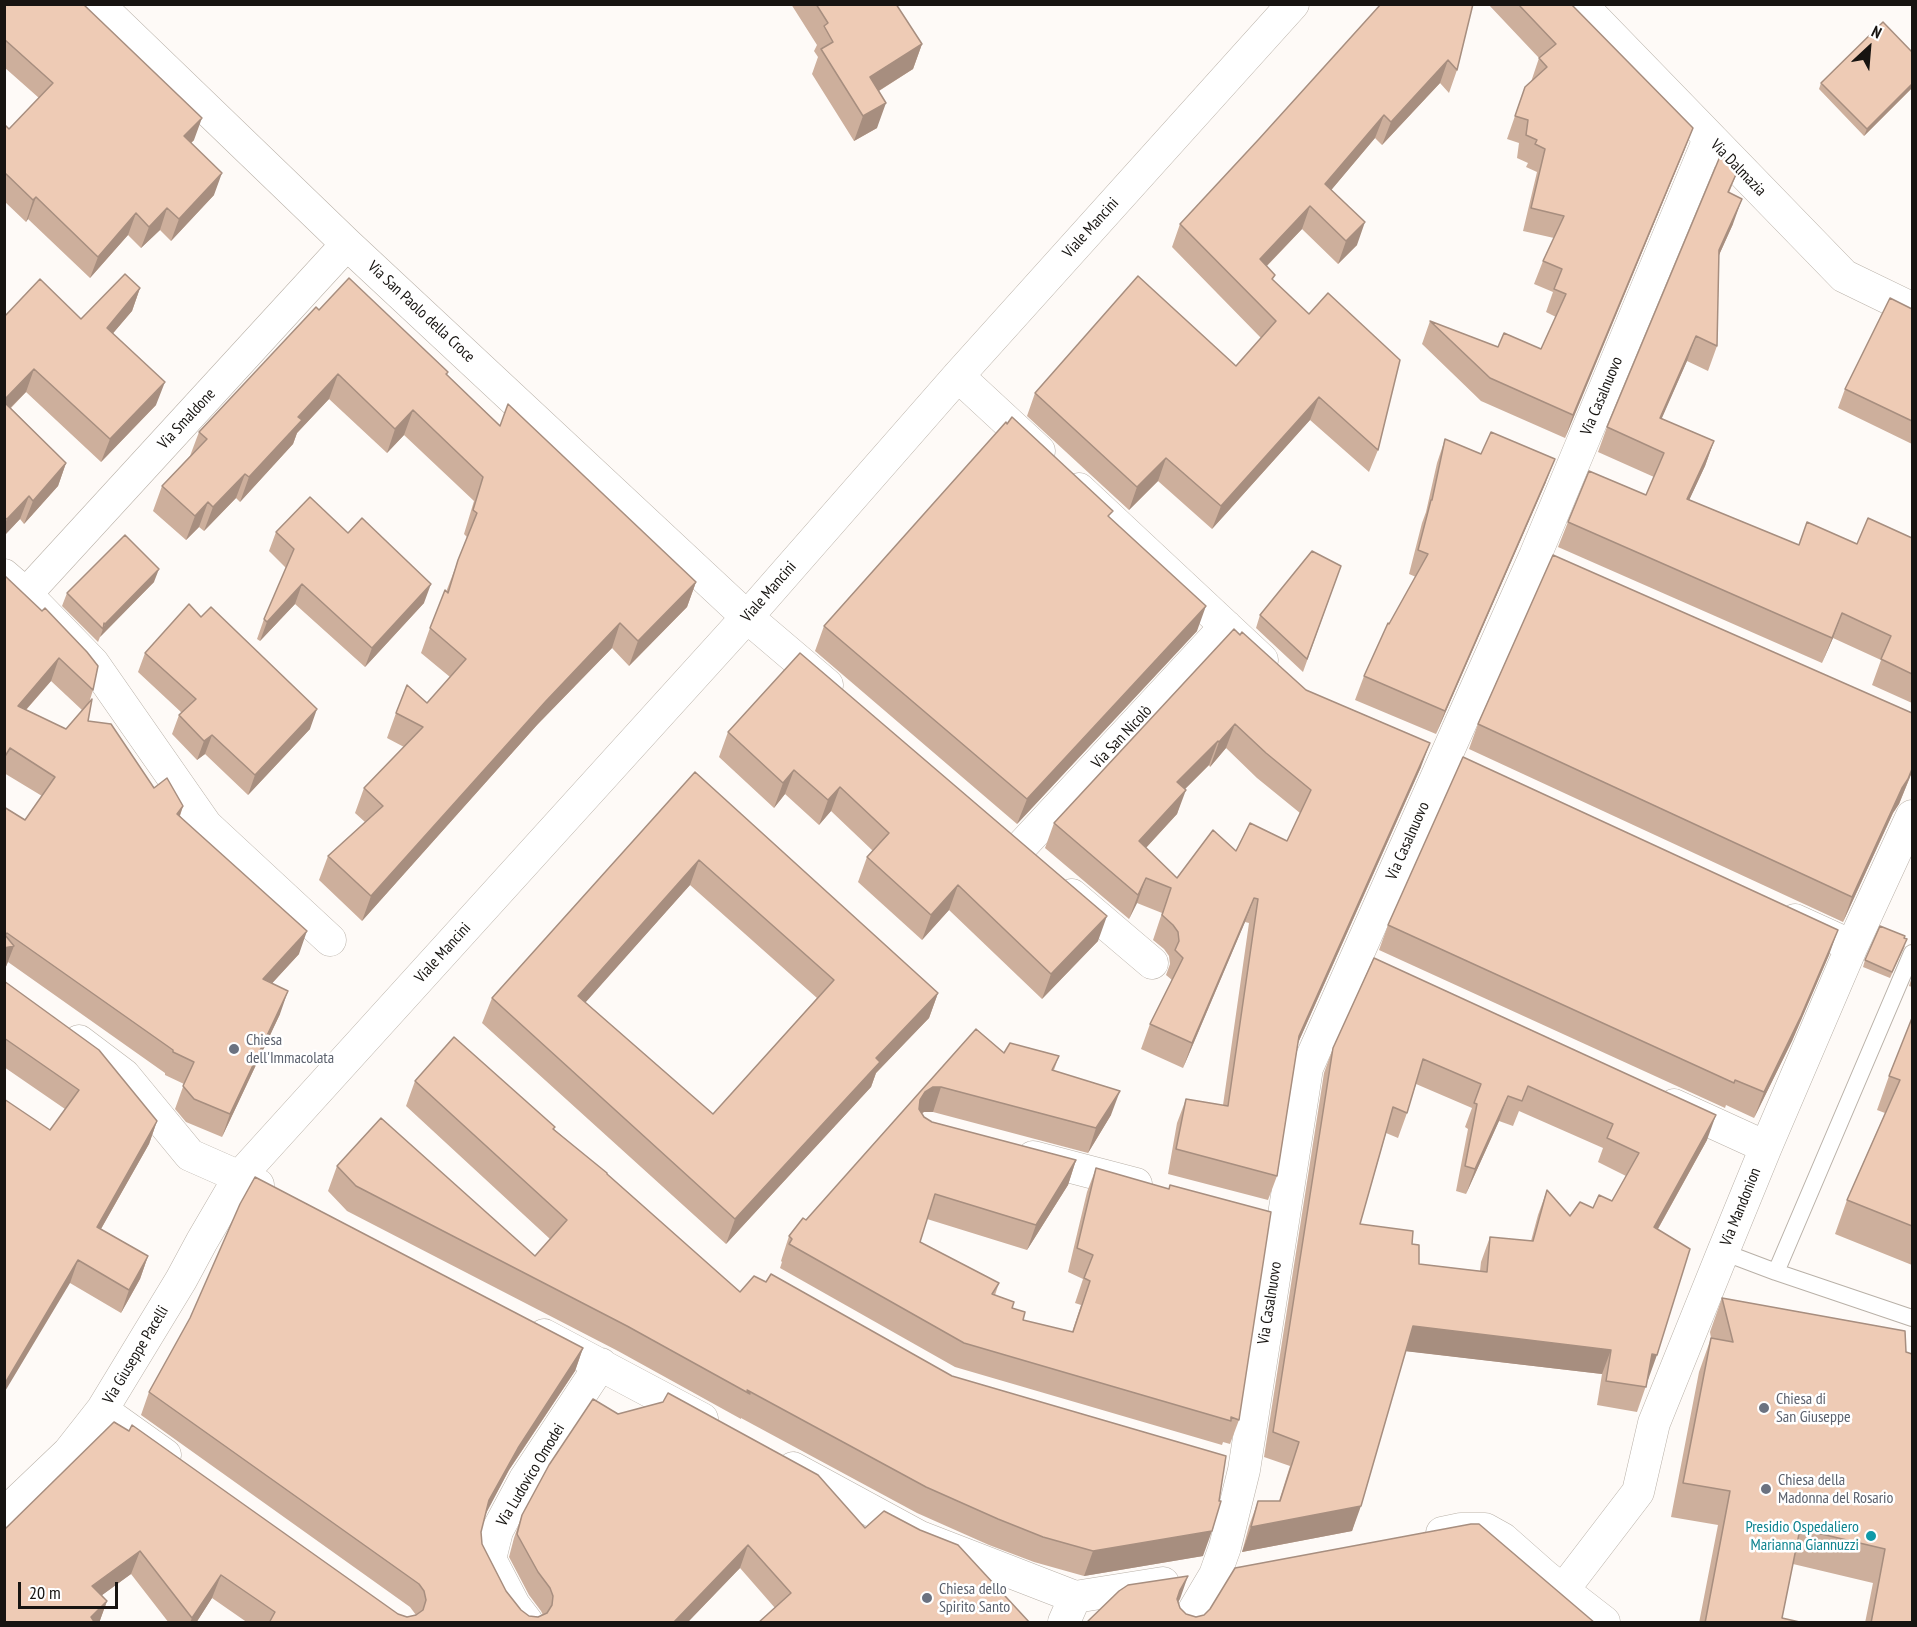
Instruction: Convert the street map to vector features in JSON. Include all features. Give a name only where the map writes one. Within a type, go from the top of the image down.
[{"type":"street","name":"Via San Paolo della Croce","points":[[98,4],[347,244],[747,617],[847,702]]},
{"type":"street","name":"Viale Mancini","points":[[240,1176],[747,617],[958,376],[1293,4]]},
{"type":"street","name":"Via Dalmazia","points":[[1580,4],[1844,276],[1912,309]]},
{"type":"street","name":"Via Casalnuovo","points":[[1186,1623],[1215,1575],[1225,1547],[1232,1467],[1271,1220],[1307,1068],[1366,964],[1445,758],[1546,561],[1710,139]]},
{"type":"street","name":"Via Smaldone","points":[[15,584],[347,244]]},
{"type":"street","points":[[958,376],[1286,682]]},
{"type":"street","points":[[15,584],[93,663],[206,825],[330,940]]},
{"type":"street","name":"Via San Nicolò","points":[[1152,963],[1027,856],[1226,626]]},
{"type":"street","name":"Via Mandonion","points":[[1563,1590],[1638,1492],[1654,1423],[1723,1252],[1852,946],[1912,816]]},
{"type":"street","points":[[1766,906],[1852,946]]},
{"type":"street","points":[[60,1028],[124,1075],[190,1155],[240,1176],[282,1198]]},
{"type":"street","points":[[1647,1092],[1766,1147]]},
{"type":"street","points":[[1008,1150],[1168,1192]]},
{"type":"street","name":"Via Giuseppe Pacelli","points":[[4,1514],[69,1452],[102,1410],[181,1280],[240,1176]]},
{"type":"street","points":[[516,1320],[724,1431]]},
{"type":"street","name":"Via Ludovico Omodei","points":[[527,1623],[514,1605],[490,1559],[497,1531],[525,1479],[601,1364]]},
{"type":"street","points":[[102,1410],[189,1472]]},
{"type":"street","points":[[765,1454],[920,1537],[1069,1610],[1215,1575],[1250,1569]]},
{"type":"street","points":[[1414,1538],[1461,1529],[1485,1529],[1503,1539],[1604,1623]]},
{"type":"lane","points":[[1776,1272],[1912,953]]},
{"type":"lane","points":[[1723,1252],[1912,1318]]},
{"type":"building","points":[[4,4],[83,4],[202,118],[184,136],[222,173],[179,219],[167,208],[149,227],[136,213],[98,257],[36,197],[33,200],[4,172],[4,124],[9,129],[53,83],[4,39]]},
{"type":"building","points":[[816,4],[896,4],[922,44],[870,77],[886,103],[863,116],[821,49],[833,42],[824,26],[828,23]]},
{"type":"building","points":[[1381,4],[1473,4],[1457,70],[1448,60],[1391,122],[1384,115],[1325,184],[1365,222],[1346,241],[1310,206],[1260,259],[1275,275],[1272,279],[1309,314],[1328,293],[1400,360],[1378,450],[1319,397],[1221,506],[1166,458],[1137,487],[1035,393],[1138,276],[1236,366],[1276,321],[1180,224]]},
{"type":"building","points":[[1518,4],[1571,4],[1693,128],[1573,415],[1490,378],[1430,321],[1498,347],[1504,333],[1541,349],[1566,294],[1554,289],[1562,269],[1543,261],[1564,216],[1531,208],[1545,149],[1535,144],[1537,140],[1526,135],[1528,120],[1515,116],[1525,87],[1547,67],[1539,58],[1556,44]]},
{"type":"building","points":[[1883,22],[1912,52],[1912,84],[1867,129],[1821,83]]},
{"type":"building","points":[[1721,154],[1738,170],[1728,192],[1742,199],[1719,250],[1717,346],[1696,336],[1660,418],[1714,441],[1687,499],[1799,545],[1807,522],[1857,544],[1868,518],[1912,538],[1912,674],[1881,659],[1891,636],[1842,613],[1832,638],[1568,522],[1589,471],[1646,495],[1664,453],[1607,427]]},
{"type":"building","points":[[125,274],[140,288],[107,328],[165,382],[110,439],[34,369],[4,400],[4,317],[40,279],[81,319]]},
{"type":"building","points":[[349,278],[448,372],[446,374],[500,426],[508,404],[696,582],[638,641],[620,623],[546,701],[371,896],[328,856],[383,806],[364,788],[423,727],[396,713],[407,685],[427,703],[466,659],[430,628],[445,590],[448,593],[458,560],[477,513],[473,510],[483,477],[413,410],[395,429],[338,374],[298,417],[302,420],[249,477],[245,474],[213,507],[208,502],[195,516],[162,486],[207,439],[199,432],[316,307],[319,310]]},
{"type":"building","points":[[1890,298],[1912,309],[1912,421],[1845,389]]},
{"type":"building","points":[[4,402],[66,463],[33,501],[29,496],[7,519],[4,517]]},
{"type":"building","points":[[1012,417],[1113,511],[1108,516],[1206,606],[1027,799],[824,626]]},
{"type":"building","points":[[1491,432],[1555,459],[1445,711],[1364,676],[1388,623],[1428,554],[1418,550],[1445,439],[1481,454]]},
{"type":"building","points":[[310,497],[348,533],[362,518],[431,584],[372,648],[302,584],[267,622],[264,619],[294,549],[276,532]]},
{"type":"building","points":[[125,535],[159,569],[104,623],[103,629],[67,593]]},
{"type":"building","points":[[1312,551],[1341,566],[1307,659],[1260,615]]},
{"type":"building","points":[[1553,555],[1912,713],[1912,769],[1852,897],[1478,724]]},
{"type":"building","points":[[4,575],[42,611],[45,608],[98,666],[93,690],[59,658],[18,706],[66,729],[92,699],[88,721],[111,724],[154,788],[167,778],[183,806],[177,814],[307,931],[263,979],[288,991],[230,1114],[194,1099],[183,1086],[194,1062],[173,1052],[7,933],[5,935],[14,946],[4,948],[4,807],[25,820],[55,777],[10,748],[4,758]]},
{"type":"building","points":[[189,604],[201,617],[211,607],[317,709],[255,775],[212,735],[204,741],[179,715],[196,699],[145,653]]},
{"type":"building","points":[[1234,629],[1240,635],[1242,632],[1306,690],[1430,743],[1299,1036],[1277,1176],[1176,1149],[1186,1099],[1228,1106],[1258,899],[1254,898],[1192,1043],[1150,1024],[1183,958],[1175,950],[1179,941],[1178,932],[1162,915],[1171,888],[1146,878],[1138,895],[1054,823]],"holes":[[[1235,724],[1311,790],[1287,841],[1250,823],[1236,851],[1213,830],[1177,878],[1139,841],[1186,790],[1177,782]]]},
{"type":"building","points":[[800,653],[1107,916],[1051,974],[958,885],[931,915],[867,857],[889,833],[840,787],[828,800],[794,770],[783,783],[728,732]]},
{"type":"building","points":[[1463,757],[1838,930],[1801,1016],[1764,1092],[1735,1080],[1734,1083],[1388,925]]},
{"type":"building","points":[[695,772],[938,993],[876,1058],[880,1062],[735,1219],[492,998]],"holes":[[[699,860],[834,980],[713,1114],[578,996]]]},
{"type":"building","points":[[1880,926],[1905,936],[1904,938],[1907,939],[1892,972],[1865,960]]},
{"type":"building","points":[[1374,958],[1716,1115],[1654,1227],[1690,1249],[1657,1355],[1652,1354],[1646,1387],[1606,1381],[1611,1350],[1413,1326],[1361,1506],[1251,1527],[1258,1501],[1280,1501],[1299,1442],[1273,1432],[1333,1048]],"holes":[[[1423,1059],[1481,1084],[1474,1103],[1477,1104],[1465,1166],[1475,1169],[1508,1096],[1522,1101],[1528,1086],[1613,1124],[1607,1138],[1639,1153],[1612,1201],[1599,1195],[1593,1208],[1580,1202],[1570,1216],[1547,1190],[1533,1241],[1490,1237],[1487,1272],[1419,1264],[1419,1245],[1412,1244],[1413,1231],[1360,1224],[1393,1107],[1407,1113]]]},
{"type":"building","points":[[4,981],[99,1050],[157,1121],[97,1227],[148,1256],[129,1290],[78,1260],[4,1385],[4,1099],[50,1130],[79,1090],[4,1038]]},
{"type":"building","points":[[1912,1018],[1912,1226],[1847,1200],[1900,1080],[1889,1076]]},
{"type":"building","points":[[976,1029],[1004,1053],[1010,1043],[1059,1056],[1052,1070],[1120,1091],[1096,1128],[941,1087],[933,1087],[925,1092],[920,1100],[919,1109],[924,1117],[932,1122],[1076,1160],[1036,1225],[935,1194],[920,1242],[999,1283],[992,1294],[1014,1302],[1012,1308],[1025,1312],[1023,1320],[1073,1332],[1090,1281],[1084,1278],[1093,1255],[1077,1248],[1096,1168],[1169,1189],[1170,1185],[1271,1212],[1239,1420],[1231,1417],[1231,1421],[964,1343],[789,1244],[792,1239],[789,1236],[803,1218],[806,1220]]},
{"type":"building","points":[[454,1037],[555,1127],[553,1129],[607,1173],[740,1292],[754,1276],[766,1282],[771,1274],[952,1376],[1226,1456],[1219,1501],[1221,1501],[1212,1531],[1093,1551],[1043,1537],[998,1519],[926,1487],[627,1326],[356,1186],[337,1166],[381,1118],[535,1256],[567,1220],[415,1081]]},
{"type":"building","points":[[255,1177],[583,1348],[518,1448],[489,1500],[481,1532],[482,1544],[506,1591],[521,1610],[529,1616],[538,1617],[547,1613],[552,1605],[553,1596],[517,1534],[522,1515],[549,1465],[593,1399],[618,1414],[663,1402],[668,1393],[818,1475],[865,1528],[884,1511],[920,1530],[958,1545],[1030,1623],[758,1623],[791,1593],[748,1545],[673,1623],[269,1623],[275,1612],[221,1575],[192,1618],[140,1551],[92,1586],[107,1601],[91,1617],[95,1623],[4,1623],[4,1530],[114,1422],[129,1431],[132,1425],[398,1614],[407,1617],[423,1610],[426,1600],[419,1584],[149,1392],[190,1318],[240,1204]]},
{"type":"building","points":[[1722,1298],[1905,1331],[1906,1352],[1912,1354],[1912,1623],[1871,1623],[1885,1549],[1800,1529],[1782,1618],[1804,1623],[1705,1623],[1730,1491],[1683,1483],[1711,1338],[1733,1342]]},
{"type":"building","points":[[1479,1524],[1595,1623],[1086,1623],[1128,1585],[1188,1576],[1177,1599],[1180,1608],[1186,1614],[1196,1617],[1204,1615],[1210,1609],[1235,1568]]},
{"type":"place","name":"Chiesa dell'Immacolata","points":[[234,1049]]},
{"type":"place","name":"Chiesa di San Giuseppe","points":[[1764,1408]]},
{"type":"place","name":"Chiesa della Madonna del Rosario","points":[[1766,1489]]},
{"type":"place","name":"Presidio Ospedaliero Marianna Giannuzzi","points":[[1871,1536]]},
{"type":"place","name":"Chiesa dello Spirito Santo","points":[[927,1598]]}]
